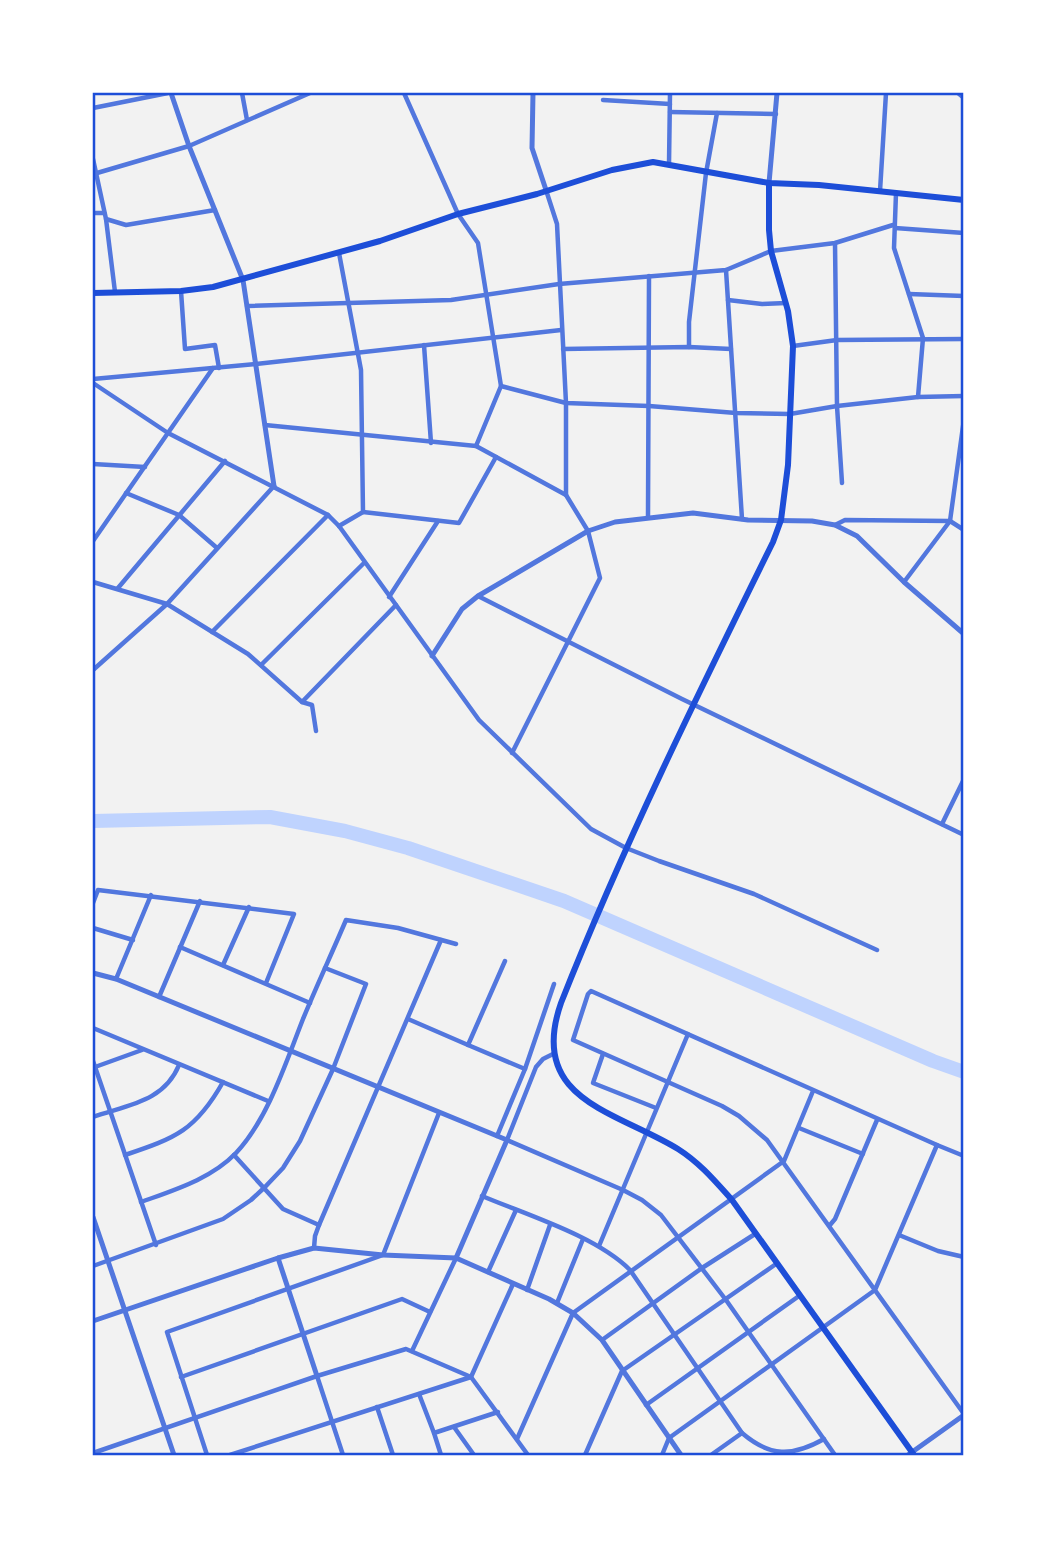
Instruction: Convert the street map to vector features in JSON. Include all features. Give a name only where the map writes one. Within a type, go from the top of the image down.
[{"type":"main road","points":[[93,293],[181,291],[213,287],[380,241],[458,214],[612,170],[653,162],[769,183],[964,200]]},
{"type":"main road","points":[[769,183],[771,251],[786,303],[793,345],[788,465],[780,520],[773,542],[693,704],[625,851],[554,1024],[553,1054],[562,1076],[577,1095],[604,1112],[647,1131],[701,1165],[732,1200],[911,1454]]},
{"type":"street","points":[[93,108],[169,93],[243,279],[274,486]]},
{"type":"street","points":[[242,93],[247,120]]},
{"type":"street","points":[[97,173],[189,146],[310,93]]},
{"type":"street","points":[[404,93],[458,214],[478,243],[501,386],[476,446]]},
{"type":"street","points":[[533,93],[532,148],[557,224],[566,403],[566,495]]},
{"type":"street","points":[[669,164],[670,93]]},
{"type":"street","points":[[769,183],[777,93]]},
{"type":"street","points":[[880,191],[886,93]]},
{"type":"street","points":[[958,93],[964,98]]},
{"type":"street","points":[[603,100],[670,104]]},
{"type":"street","points":[[670,112],[776,114]]},
{"type":"street","points":[[689,347],[689,322],[706,173],[717,113]]},
{"type":"street","points":[[93,159],[105,216],[115,292]]},
{"type":"street","points":[[895,193],[894,248],[923,338],[918,397]]},
{"type":"street","points":[[93,213],[125,225],[215,210]]},
{"type":"street","points":[[247,306],[451,300],[559,284],[726,270],[771,251],[835,243],[894,226],[964,233]]},
{"type":"street","points":[[835,243],[837,405],[842,483]]},
{"type":"street","points":[[339,253],[358,351],[363,435],[363,512]]},
{"type":"street","points":[[726,270],[743,519]]},
{"type":"street","points":[[648,517],[649,276]]},
{"type":"street","points":[[93,541],[216,368],[215,345],[185,349],[181,291]]},
{"type":"street","points":[[909,294],[964,296]]},
{"type":"street","points":[[728,300],[762,304],[786,303]]},
{"type":"street","points":[[93,381],[561,330]]},
{"type":"street","points":[[793,345],[837,340],[964,339]]},
{"type":"street","points":[[424,345],[431,443]]},
{"type":"street","points":[[563,349],[731,349]]},
{"type":"street","points":[[93,381],[168,433],[328,515],[339,526],[479,720],[591,829],[625,851],[754,894],[877,950]]},
{"type":"street","points":[[501,386],[566,403],[736,413],[790,414],[837,405],[918,397],[964,396]]},
{"type":"street","points":[[904,582],[950,522],[964,419]]},
{"type":"street","points":[[265,425],[476,446],[566,495],[588,531],[600,578],[512,753]]},
{"type":"street","points":[[339,526],[363,512],[458,523],[496,457]]},
{"type":"street","points":[[118,588],[225,461]]},
{"type":"street","points":[[93,464],[145,467]]},
{"type":"street","points":[[93,670],[167,604],[274,486]]},
{"type":"street","points":[[126,493],[179,515],[217,549]]},
{"type":"street","points":[[432,656],[462,608],[588,531],[615,522],[693,513],[835,525],[857,536],[904,582],[964,634]]},
{"type":"street","points":[[212,632],[328,515]]},
{"type":"street","points":[[835,525],[845,520],[950,522],[964,530]]},
{"type":"street","points":[[389,597],[438,521]]},
{"type":"street","points":[[261,665],[364,562]]},
{"type":"street","points":[[93,582],[167,604],[212,632],[261,665],[302,702],[312,705],[316,731]]},
{"type":"street","points":[[478,596],[964,835]]},
{"type":"street","points":[[302,702],[396,605]]},
{"type":"street","points":[[942,824],[964,779]]},
{"type":"street","points":[[93,903],[98,890],[294,914],[266,983]]},
{"type":"street","points":[[116,979],[151,895]]},
{"type":"street","points":[[159,998],[200,901]]},
{"type":"street","points":[[223,965],[249,907]]},
{"type":"street","points":[[141,1202],[204,1177],[234,1155],[254,1129],[346,920],[398,928],[456,944]]},
{"type":"street","points":[[93,928],[133,940]]},
{"type":"street","points":[[314,1248],[314,1236],[442,940]]},
{"type":"street","points":[[180,947],[310,1003]]},
{"type":"street","points":[[468,1045],[505,961]]},
{"type":"street","points":[[93,1266],[223,1219],[251,1200],[283,1168],[300,1141],[333,1069],[366,984],[325,968]]},
{"type":"street","points":[[93,973],[116,979],[507,1140],[623,1190],[653,1208],[679,1236],[835,1455]]},
{"type":"street","points":[[497,1136],[525,1069],[554,984]]},
{"type":"street","points":[[911,1454],[964,1414],[767,1140],[739,1116],[667,1080],[573,1040],[588,994],[591,991],[877,1120],[964,1156]]},
{"type":"street","points":[[408,1019],[525,1069]]},
{"type":"street","points":[[93,1028],[268,1101]]},
{"type":"street","points":[[599,1245],[688,1034]]},
{"type":"street","points":[[143,1050],[94,1064],[156,1245]]},
{"type":"street","points":[[412,1350],[456,1258],[536,1067],[543,1059],[553,1054]]},
{"type":"street","points":[[603,1054],[593,1083],[656,1108]]},
{"type":"street","points":[[93,1117],[156,1096],[175,1075],[179,1065]]},
{"type":"street","points":[[125,1155],[165,1141],[189,1128],[209,1106],[223,1082]]},
{"type":"street","points":[[517,1439],[573,1313],[784,1161],[813,1091]]},
{"type":"street","points":[[207,1455],[167,1332],[383,1255],[439,1113]]},
{"type":"street","points":[[830,1225],[835,1219],[877,1120]]},
{"type":"street","points":[[799,1128],[863,1154]]},
{"type":"street","points":[[662,1455],[669,1438],[875,1290],[937,1145]]},
{"type":"street","points":[[234,1155],[283,1209],[319,1225]]},
{"type":"street","points":[[482,1196],[599,1245],[618,1259],[630,1270],[742,1433],[768,1453],[791,1454],[824,1439]]},
{"type":"street","points":[[487,1273],[516,1210]]},
{"type":"street","points":[[93,1217],[174,1455]]},
{"type":"street","points":[[527,1290],[550,1225]]},
{"type":"street","points":[[602,1340],[702,1268],[755,1234]]},
{"type":"street","points":[[899,1236],[938,1251],[964,1257]]},
{"type":"street","points":[[557,1303],[583,1239]]},
{"type":"street","points":[[93,1321],[314,1248],[383,1255],[456,1258],[557,1303],[573,1313],[602,1340],[681,1455]]},
{"type":"street","points":[[278,1258],[343,1455]]},
{"type":"street","points":[[585,1455],[622,1371],[776,1264]]},
{"type":"street","points":[[230,1455],[471,1377],[513,1284]]},
{"type":"street","points":[[646,1405],[799,1296]]},
{"type":"street","points":[[181,1377],[402,1299],[430,1312]]},
{"type":"street","points":[[93,1453],[317,1376],[406,1349],[471,1377],[528,1455]]},
{"type":"street","points":[[419,1394],[441,1455]]},
{"type":"street","points":[[377,1407],[393,1455]]},
{"type":"street","points":[[434,1433],[498,1412]]},
{"type":"street","points":[[454,1427],[474,1455]]},
{"type":"street","points":[[711,1455],[742,1433]]},
{"type":"waterway","points":[[93,821],[270,817],[345,831],[408,848],[564,901],[964,1072]]}]
